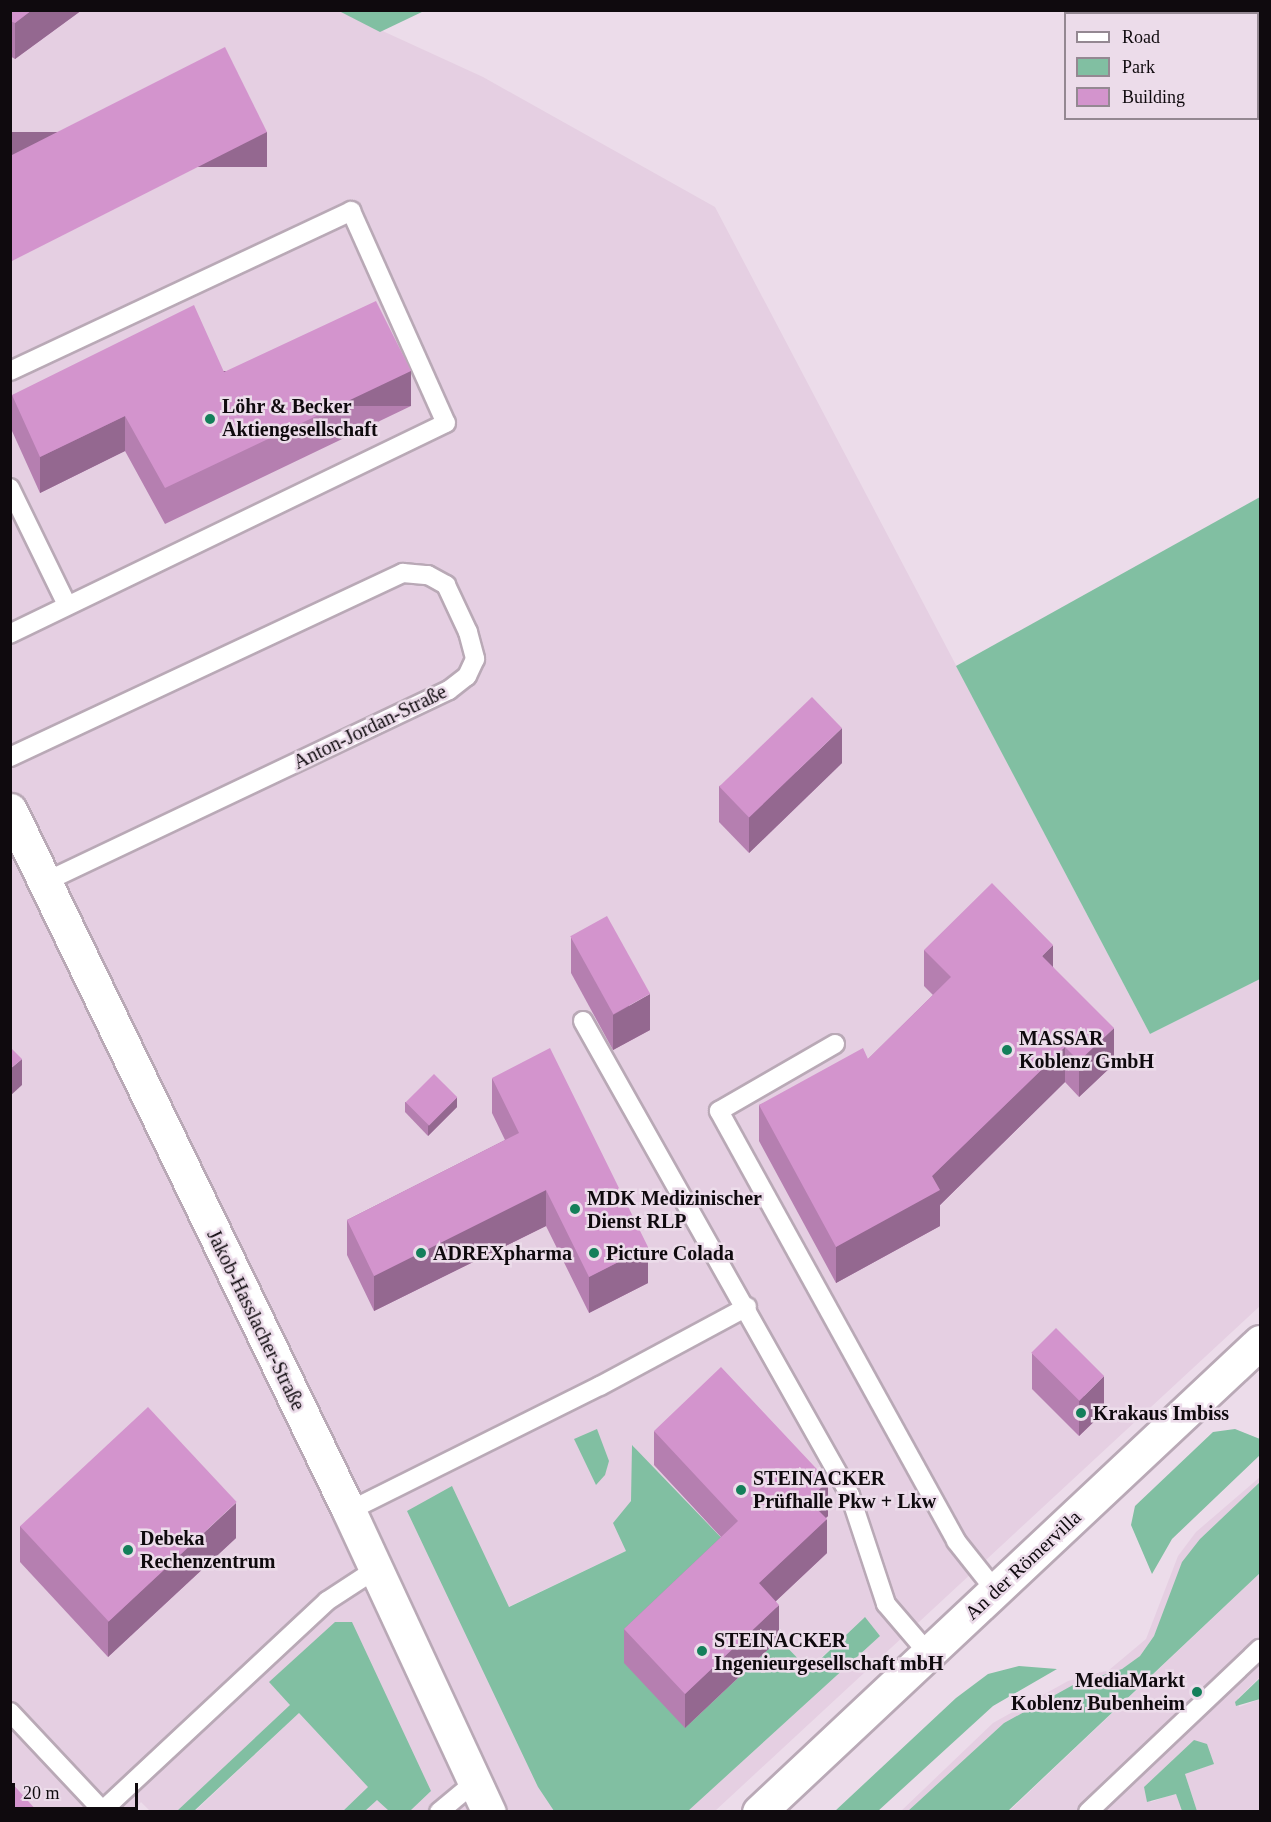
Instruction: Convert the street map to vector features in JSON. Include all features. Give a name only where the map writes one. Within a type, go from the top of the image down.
[{"type":"street","name":"Jakob-Hasslacher-Straße","points":[[14,825],[350,1511],[489,1812]]},
{"type":"street","name":"An der Römervilla","points":[[759,1812],[1260,1342]]},
{"type":"lane","points":[[10,371],[351,211],[446,423],[10,634]]},
{"type":"lane","points":[[10,488],[67,605]]},
{"type":"lane","name":"Anton-Jordan-Straße","points":[[10,757],[403,573],[428,575],[446,585],[468,632],[475,659],[467,676],[449,690],[42,883]]},
{"type":"lane","points":[[583,1021],[747,1307],[799,1410],[850,1495],[886,1604],[928,1653]]},
{"type":"lane","points":[[835,1044],[720,1111],[956,1541],[995,1590]]},
{"type":"lane","points":[[350,1511],[600,1386],[747,1307]]},
{"type":"lane","points":[[10,1712],[103,1811],[327,1601],[376,1569]]},
{"type":"lane","points":[[1088,1812],[1260,1649]]},
{"type":"lane","points":[[439,1812],[475,1782]]},
{"type":"shaded area","points":[[11,11],[339,11],[483,77],[715,207],[1150,1034],[1260,979],[1260,1306],[715,1811],[688,1811],[880,1636],[864,1618],[808,1670],[780,1640],[685,1728],[624,1663],[718,1574],[633,1445],[634,1481],[631,1501],[622,1517],[626,1551],[508,1607],[452,1487],[538,1787],[554,1811],[410,1811],[431,1791],[269,1682],[291,1705],[177,1811],[150,1811],[141,1802],[134,1811],[11,1812]]},
{"type":"shaded area","points":[[1260,1477],[1260,1482],[1200,1539],[1154,1636],[1140,1656],[1122,1669],[1073,1686],[1004,1723],[908,1811],[900,1812],[993,1723],[1068,1681],[1109,1670],[1146,1639],[1178,1556],[1196,1532]]},
{"type":"shaded area","name":"MediaMarkt Koblenz Bubenheim","points":[[1260,1573],[1260,1677],[1238,1698],[1239,1707],[1260,1699],[1260,1811],[1197,1811],[1185,1774],[1213,1764],[1194,1740],[1144,1787],[1151,1802],[1176,1793],[1182,1811],[1008,1812]]},
{"type":"shaded area","points":[[299,1713],[369,1787],[343,1811],[194,1812]]},
{"type":"shaded area","points":[[377,1799],[389,1811],[365,1812]]},
{"type":"green space","points":[[339,11],[424,11],[380,32]]},
{"type":"green space","points":[[1260,497],[1260,979],[1150,1034],[956,666]]},
{"type":"green space","points":[[597,1429],[609,1461],[605,1475],[596,1485],[574,1439]]},
{"type":"green space","points":[[1235,1429],[1260,1439],[1260,1455],[1172,1539],[1152,1574],[1131,1525],[1135,1506],[1213,1432]]},
{"type":"green space","points":[[632,1445],[761,1579],[685,1728],[779,1639],[809,1670],[865,1617],[880,1636],[688,1811],[554,1811],[538,1787],[407,1511],[452,1486],[509,1607],[626,1551],[613,1523],[631,1501]]},
{"type":"green space","points":[[1260,1482],[1260,1573],[1008,1811],[908,1811],[1004,1723],[1073,1685],[1122,1669],[1140,1656],[1154,1636],[1182,1562],[1200,1539]]},
{"type":"green space","points":[[335,1622],[352,1622],[431,1791],[410,1811],[389,1811],[377,1800],[365,1811],[343,1811],[368,1787],[299,1713],[194,1811],[177,1811],[290,1705],[269,1682]]},
{"type":"green space","points":[[1019,1666],[1057,1669],[993,1706],[878,1811],[835,1811],[956,1698],[988,1674]]},
{"type":"green space","points":[[1260,1678],[1260,1699],[1236,1706],[1235,1702]]},
{"type":"green space","points":[[1194,1740],[1207,1744],[1214,1764],[1185,1774],[1197,1811],[1182,1811],[1176,1794],[1147,1802],[1144,1787]]},
{"type":"building","points":[[10,10],[32,10],[15,23],[10,21]]},
{"type":"building","points":[[225,47],[267,132],[10,262],[10,156]]},
{"type":"building","name":"Löhr & Becker Aktiengesellschaft","points":[[376,301],[411,371],[165,488],[125,416],[40,457],[12,395],[194,305],[224,372]]},
{"type":"building","points":[[812,697],[842,728],[749,818],[719,787]]},
{"type":"building","points":[[992,883],[1053,945],[1042,956],[1114,1028],[1079,1061],[1065,1047],[932,1176],[940,1190],[836,1247],[759,1105],[863,1048],[868,1059],[951,977],[924,950]]},
{"type":"building","points":[[607,916],[650,994],[613,1014],[570,936]]},
{"type":"building","points":[[10,1047],[22,1059],[10,1069]]},
{"type":"building","points":[[550,1048],[648,1247],[589,1277],[546,1190],[374,1276],[347,1220],[519,1133],[492,1078]]},
{"type":"building","points":[[434,1074],[457,1097],[429,1126],[406,1102]]},
{"type":"building","points":[[1056,1328],[1104,1376],[1079,1401],[1031,1353]]},
{"type":"building","points":[[721,1367],[828,1481],[808,1500],[827,1519],[759,1583],[779,1605],[685,1694],[624,1629],[738,1521],[654,1431]]},
{"type":"building","name":"Debeka Rechenzentrum","points":[[148,1407],[237,1502],[109,1621],[20,1526]]},
{"type":"building","points":[[10,1781],[38,1812],[10,1812]]},
{"type":"place","name":"Löhr & Becker Aktiengesellschaft","points":[[210,419]]},
{"type":"place","name":"MASSAR Koblenz GmbH","points":[[1007,1050]]},
{"type":"place","name":"MDK Medizinischer Dienst RLP","points":[[575,1209]]},
{"type":"place","name":"ADREXpharma","points":[[421,1253]]},
{"type":"place","name":"Picture Colada","points":[[594,1253]]},
{"type":"place","name":"Krakaus Imbiss","points":[[1081,1413]]},
{"type":"place","name":"STEINACKER Prüfhalle Pkw + Lkw","points":[[741,1490]]},
{"type":"place","name":"Debeka Rechenzentrum","points":[[128,1550]]},
{"type":"place","name":"STEINACKER Ingenieurgesellschaft mbH","points":[[702,1651]]},
{"type":"place","name":"MediaMarkt Koblenz Bubenheim","points":[[1197,1692]]}]
